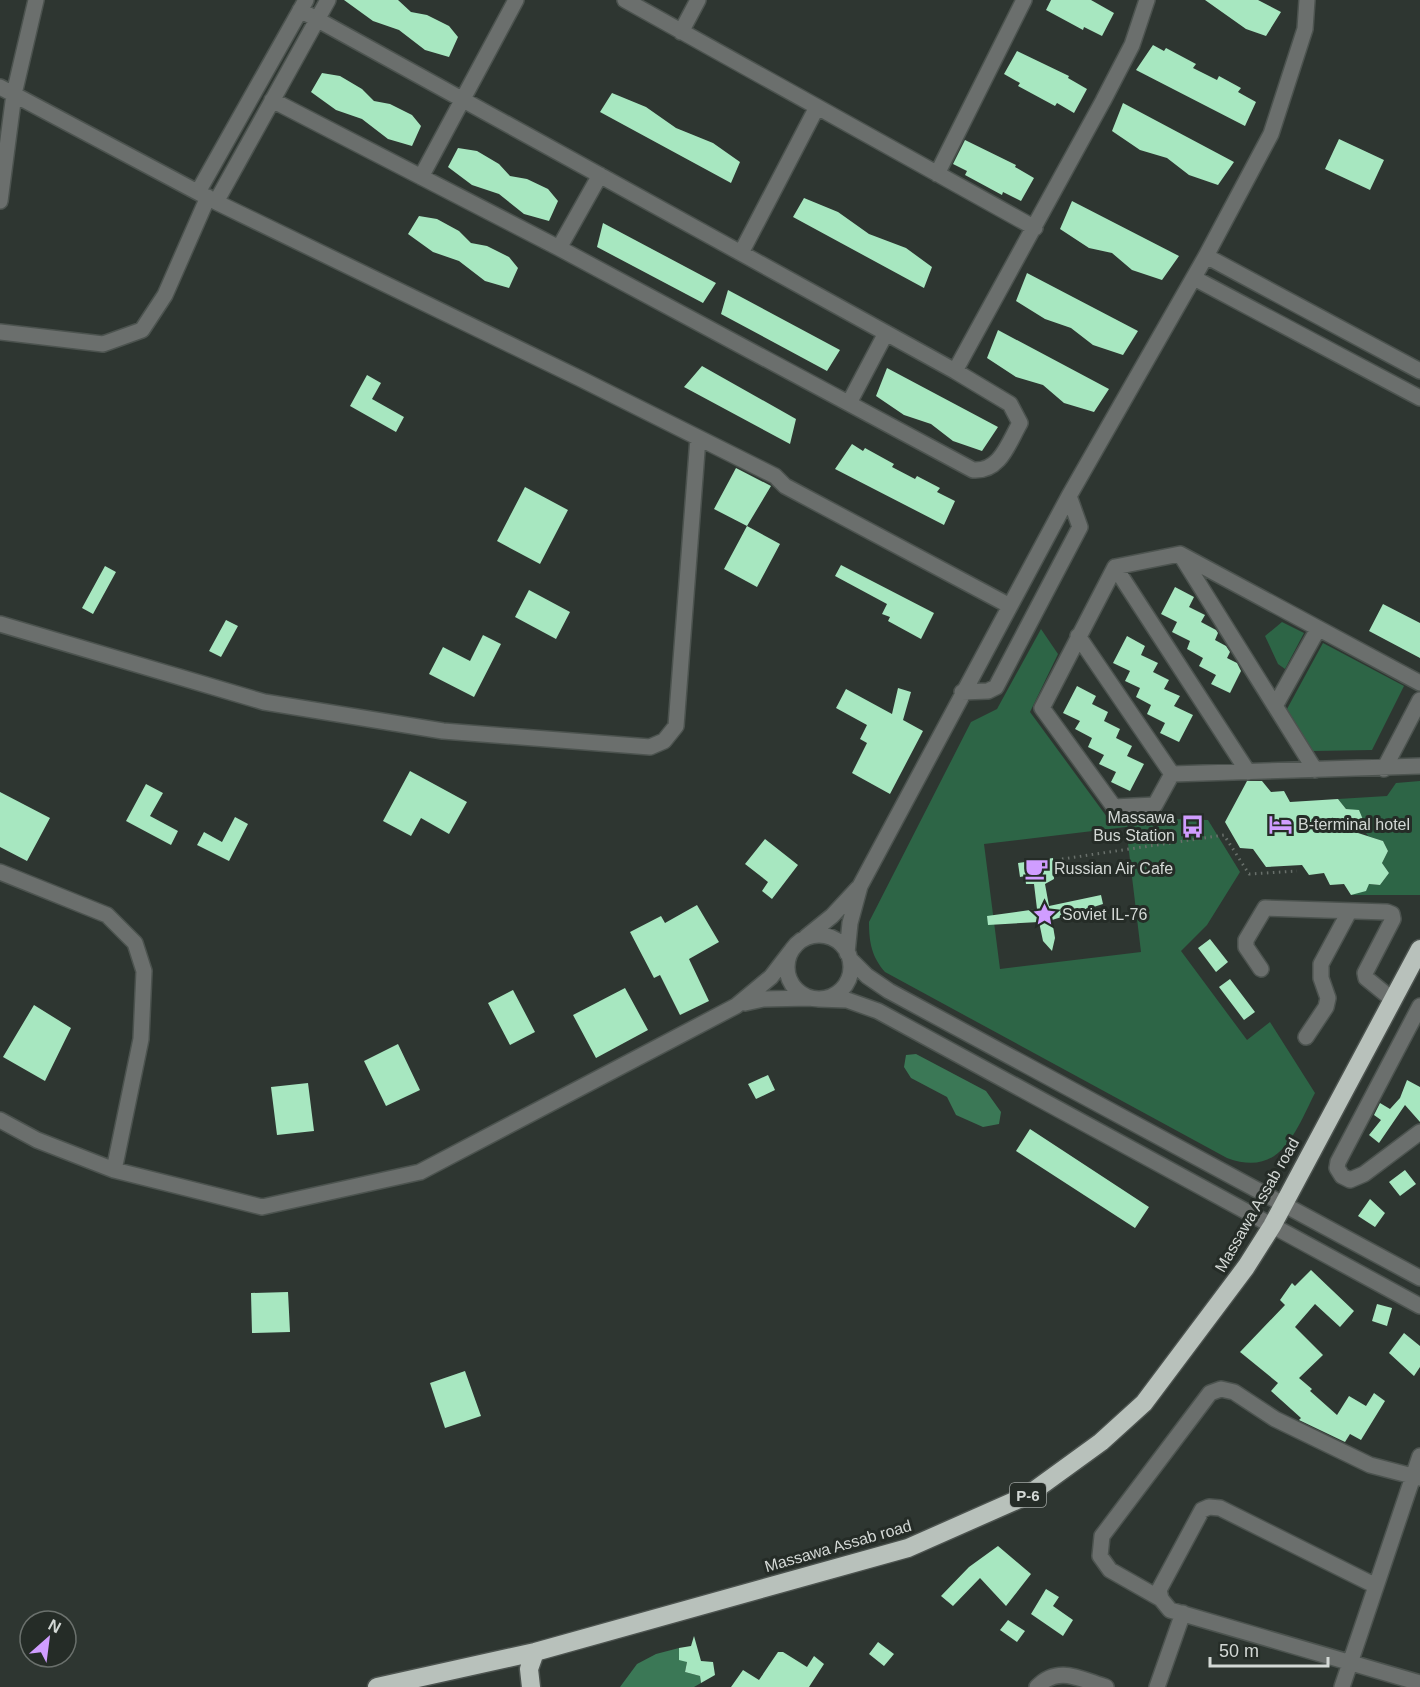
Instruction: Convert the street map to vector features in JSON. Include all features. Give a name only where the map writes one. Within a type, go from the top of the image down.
[{"type":"highway","name":"Massawa Assab road","points":[[377,1687],[534,1652],[908,1548],[1028,1495],[1101,1442],[1144,1403],[1227,1294],[1272,1226],[1420,949]]},
{"type":"highway","points":[[531,1687],[529,1669],[534,1652]]},
{"type":"street","points":[[0,201],[7,90],[36,0]]},
{"type":"street","points":[[207,197],[272,100],[328,0]]},
{"type":"street","points":[[421,177],[465,100],[516,0]]},
{"type":"street","points":[[626,0],[816,109],[1035,228]]},
{"type":"street","points":[[681,32],[698,0]]},
{"type":"street","points":[[937,174],[1024,0]]},
{"type":"street","points":[[955,371],[1035,228],[1132,45],[1147,0]]},
{"type":"street","points":[[1307,0],[1305,29],[1271,134],[1194,278],[1069,496],[860,886],[850,923],[849,956],[850,974],[844,987],[833,996],[815,999],[795,988],[788,977],[787,963],[795,946],[813,936],[826,936],[838,942],[849,956],[867,976],[889,991],[1420,1278]]},
{"type":"street","points":[[0,332],[102,344],[142,330],[165,295],[207,197],[303,5],[317,19],[955,371],[1010,404],[1020,423],[995,466],[985,471],[973,470],[559,248],[272,100]]},
{"type":"street","points":[[7,90],[207,197],[775,476],[785,486],[1010,606]]},
{"type":"street","points":[[741,253],[816,109]]},
{"type":"street","points":[[559,248],[600,175]]},
{"type":"street","points":[[1206,256],[1420,371]]},
{"type":"street","points":[[1194,278],[1420,398]]},
{"type":"street","points":[[849,403],[886,333]]},
{"type":"street","points":[[0,624],[264,702],[443,731],[650,747],[664,741],[676,726],[698,438]]},
{"type":"street","points":[[962,692],[988,691],[996,687],[1080,527],[1069,496]]},
{"type":"street","points":[[1180,554],[1315,770]]},
{"type":"street","points":[[1114,567],[1180,554],[1420,683]]},
{"type":"street","points":[[1114,567],[1042,708],[1114,807],[1155,805],[1172,774]]},
{"type":"street","points":[[1114,567],[1248,772]]},
{"type":"street","points":[[1275,706],[1318,629]]},
{"type":"street","points":[[1078,636],[1172,774]]},
{"type":"street","points":[[1384,769],[1420,700]]},
{"type":"street","points":[[1172,774],[1384,769],[1420,766]]},
{"type":"street","points":[[0,872],[107,915],[135,943],[144,971],[141,1039],[114,1170]]},
{"type":"street","points":[[0,1120],[36,1140],[114,1170],[262,1207],[420,1172],[736,1006],[771,977],[795,946],[832,916],[860,886]]},
{"type":"street","points":[[1261,969],[1246,947],[1246,940],[1265,908],[1387,912],[1392,915],[1393,919],[1365,973],[1366,978],[1393,1000]]},
{"type":"street","points":[[1306,1038],[1326,1007],[1328,998],[1321,978],[1321,964],[1349,912]]},
{"type":"street","points":[[736,1006],[763,999],[847,1000],[878,1011],[1420,1306]]},
{"type":"street","points":[[1420,1006],[1338,1162],[1337,1168],[1342,1176],[1350,1180],[1365,1173],[1420,1132]]},
{"type":"street","points":[[1417,1478],[1359,1460],[1275,1419],[1234,1392],[1221,1389],[1210,1393],[1102,1536],[1100,1556],[1110,1570],[1161,1599],[1170,1610],[1420,1683]]},
{"type":"street","points":[[1342,1687],[1376,1586],[1417,1478],[1420,1456]]},
{"type":"street","points":[[1161,1599],[1159,1590],[1202,1510],[1209,1507],[1221,1508],[1376,1586]]},
{"type":"street","points":[[1157,1687],[1183,1613]]},
{"type":"street","points":[[1037,1687],[1046,1678],[1059,1673],[1106,1687]]},
{"type":"path","points":[[1062,859],[1224,835],[1249,874],[1297,871]]},
{"type":"green space","points":[[1282,622],[1304,633],[1285,669],[1278,664],[1265,636]]},
{"type":"green space","points":[[1041,629],[1058,654],[1030,712],[1107,817],[1208,820],[1240,872],[1207,925],[1181,951],[1247,1040],[1270,1022],[1315,1093],[1293,1136],[1273,1157],[1261,1162],[1245,1163],[1227,1158],[885,972],[877,961],[871,943],[869,922],[971,722],[997,709]],"holes":[[[1126,827],[1141,952],[1000,969],[984,844]]]},
{"type":"green space","points":[[1323,643],[1404,686],[1372,750],[1313,751],[1287,709]]},
{"type":"green space","points":[[1420,781],[1420,895],[1351,895],[1369,884],[1380,885],[1389,873],[1382,863],[1388,851],[1383,841],[1368,836],[1364,830],[1360,831],[1364,822],[1359,811],[1346,809],[1338,799],[1387,796],[1396,783]]},
{"type":"green space","points":[[916,1054],[986,1091],[1001,1112],[999,1124],[983,1127],[956,1115],[947,1097],[911,1078],[904,1067],[906,1055]]},
{"type":"green space","points":[[679,1648],[687,1662],[685,1672],[700,1676],[701,1683],[694,1687],[620,1687],[637,1664],[656,1654]]},
{"type":"building","points":[[344,0],[398,0],[411,12],[427,15],[449,26],[458,37],[449,57],[425,50],[399,30],[373,21]]},
{"type":"building","points":[[1051,0],[1091,0],[1114,13],[1102,36],[1084,27],[1083,30],[1046,10]]},
{"type":"building","points":[[1205,0],[1258,0],[1281,12],[1266,36],[1246,29]]},
{"type":"building","points":[[1153,45],[1164,51],[1166,48],[1196,64],[1193,68],[1217,80],[1219,76],[1241,88],[1238,92],[1256,102],[1245,126],[1136,70]]},
{"type":"building","points":[[1017,51],[1069,76],[1068,78],[1087,89],[1074,113],[1057,103],[1055,106],[1018,86],[1020,83],[1004,74]]},
{"type":"building","points":[[322,73],[340,76],[362,89],[374,101],[390,104],[412,115],[421,126],[412,146],[388,139],[362,119],[336,110],[311,92]]},
{"type":"building","points":[[612,93],[646,107],[676,128],[713,143],[740,162],[731,183],[600,112]]},
{"type":"building","points":[[1123,103],[1234,162],[1218,185],[1189,175],[1167,158],[1140,150],[1112,131]]},
{"type":"building","points":[[1339,139],[1384,160],[1370,190],[1325,169]]},
{"type":"building","points":[[965,140],[1016,165],[1015,167],[1034,178],[1021,201],[1003,192],[1002,195],[965,175],[967,171],[953,164]]},
{"type":"building","points":[[458,148],[477,151],[499,164],[510,176],[527,179],[548,189],[558,201],[549,221],[524,214],[499,194],[472,185],[448,167]]},
{"type":"building","points":[[804,198],[838,212],[869,234],[906,248],[932,267],[924,288],[793,217]]},
{"type":"building","points":[[1072,201],[1179,256],[1162,280],[1132,270],[1112,253],[1089,248],[1060,229]]},
{"type":"building","points":[[419,216],[437,219],[459,231],[471,243],[487,246],[509,257],[518,268],[509,288],[485,281],[459,261],[433,252],[408,234]]},
{"type":"building","points":[[603,223],[716,283],[703,303],[597,247]]},
{"type":"building","points":[[1027,273],[1138,331],[1123,355],[1093,345],[1071,328],[1045,319],[1016,301]]},
{"type":"building","points":[[728,290],[840,350],[827,371],[721,314]]},
{"type":"building","points":[[998,330],[1109,389],[1094,412],[1064,403],[1043,385],[1016,377],[987,358]]},
{"type":"building","points":[[702,366],[796,419],[790,444],[684,387]]},
{"type":"building","points":[[887,368],[998,427],[982,451],[953,441],[931,424],[904,415],[876,396]]},
{"type":"building","points":[[367,375],[381,383],[372,399],[404,417],[396,432],[350,406]]},
{"type":"building","points":[[852,444],[863,451],[865,448],[894,464],[892,467],[915,479],[917,476],[940,488],[937,492],[955,501],[944,525],[835,469]]},
{"type":"building","points":[[736,468],[771,486],[747,526],[714,509]]},
{"type":"building","points":[[525,487],[568,510],[540,564],[497,541]]},
{"type":"building","points":[[747,526],[780,544],[757,587],[724,569]]},
{"type":"building","points":[[841,565],[934,613],[921,639],[888,621],[890,617],[882,614],[887,604],[835,576]]},
{"type":"building","points":[[105,566],[116,572],[93,614],[82,608]]},
{"type":"building","points":[[1175,587],[1194,597],[1189,607],[1205,615],[1201,622],[1216,630],[1218,633],[1215,640],[1226,646],[1230,652],[1227,658],[1237,663],[1241,671],[1230,693],[1211,684],[1216,675],[1199,666],[1203,658],[1187,649],[1190,641],[1172,632],[1177,622],[1161,614]]},
{"type":"building","points":[[529,590],[570,612],[556,639],[515,617]]},
{"type":"building","points":[[1383,604],[1420,623],[1420,658],[1369,631]]},
{"type":"building","points":[[226,620],[238,626],[221,657],[209,651]]},
{"type":"building","points":[[483,635],[501,644],[474,697],[429,674],[443,647],[470,661]]},
{"type":"building","points":[[1127,636],[1145,646],[1141,655],[1158,663],[1153,672],[1169,680],[1164,689],[1180,696],[1174,706],[1193,715],[1179,742],[1160,733],[1165,723],[1147,714],[1151,705],[1136,697],[1140,688],[1125,681],[1130,671],[1113,663]]},
{"type":"building","points":[[1077,686],[1096,696],[1092,704],[1108,712],[1104,721],[1120,729],[1116,738],[1132,746],[1127,756],[1144,764],[1130,791],[1111,782],[1116,772],[1099,764],[1104,755],[1088,747],[1092,738],[1075,729],[1080,721],[1063,713]]},
{"type":"building","points":[[898,688],[911,692],[903,720],[923,731],[890,794],[852,773],[867,743],[860,739],[867,725],[836,708],[846,689],[892,714]]},
{"type":"building","points":[[410,771],[467,802],[449,834],[421,818],[411,836],[383,821]]},
{"type":"building","points":[[1247,781],[1262,781],[1271,792],[1284,791],[1290,802],[1338,799],[1346,809],[1359,810],[1364,822],[1358,833],[1383,841],[1388,851],[1382,863],[1389,873],[1380,885],[1369,884],[1366,891],[1351,895],[1344,884],[1330,885],[1324,873],[1309,875],[1302,865],[1266,867],[1253,849],[1240,848],[1225,822]]},
{"type":"building","points":[[146,784],[163,793],[150,816],[178,831],[171,845],[126,821]]},
{"type":"building","points":[[0,792],[50,818],[27,861],[0,847]]},
{"type":"building","points":[[235,817],[248,824],[229,861],[197,845],[204,832],[222,842]]},
{"type":"building","points":[[765,839],[798,865],[772,899],[762,891],[768,882],[745,864]]},
{"type":"building","points":[[1053,858],[1054,879],[1045,884],[1049,906],[1101,895],[1103,904],[1052,920],[1055,938],[1052,951],[1043,941],[1039,922],[988,925],[987,916],[1037,909],[1034,884],[1026,884],[1025,876],[1020,877],[1018,863]]},
{"type":"building","points":[[697,905],[719,942],[689,959],[709,1001],[680,1015],[660,975],[654,978],[630,932],[661,916],[665,923]]},
{"type":"building","points":[[1210,939],[1228,962],[1216,972],[1198,948]]},
{"type":"building","points":[[1230,979],[1255,1012],[1244,1020],[1219,987]]},
{"type":"building","points":[[625,988],[648,1030],[596,1058],[573,1015]]},
{"type":"building","points":[[513,990],[535,1032],[510,1045],[488,1003]]},
{"type":"building","points":[[34,1005],[71,1028],[45,1081],[3,1057]]},
{"type":"building","points":[[398,1044],[420,1090],[386,1106],[364,1061]]},
{"type":"building","points":[[768,1075],[775,1090],[756,1099],[748,1084]]},
{"type":"building","points":[[1407,1080],[1420,1087],[1420,1122],[1405,1105],[1379,1143],[1369,1135],[1381,1120],[1374,1115],[1380,1103],[1390,1109],[1400,1098]]},
{"type":"building","points":[[308,1083],[314,1131],[277,1135],[271,1087]]},
{"type":"building","points":[[1030,1129],[1149,1207],[1135,1228],[1016,1151]]},
{"type":"building","points":[[1405,1170],[1416,1184],[1400,1196],[1389,1182]]},
{"type":"building","points":[[1370,1199],[1385,1213],[1375,1227],[1358,1216]]},
{"type":"building","points":[[1311,1270],[1354,1311],[1340,1327],[1315,1304],[1295,1327],[1323,1355],[1299,1378],[1337,1415],[1349,1396],[1366,1406],[1374,1393],[1385,1401],[1361,1440],[1350,1434],[1345,1442],[1299,1420],[1301,1418],[1271,1391],[1278,1383],[1240,1352],[1285,1305],[1280,1300],[1292,1283],[1295,1286]]},
{"type":"building","points":[[288,1292],[290,1332],[252,1333],[251,1293]]},
{"type":"building","points":[[1377,1304],[1392,1308],[1387,1326],[1372,1321]]},
{"type":"building","points":[[1404,1333],[1420,1346],[1420,1367],[1414,1376],[1389,1353]]},
{"type":"building","points":[[465,1371],[481,1416],[445,1428],[430,1383]]},
{"type":"building","points":[[998,1546],[1031,1574],[1006,1606],[980,1578],[953,1606],[941,1596],[969,1567]]},
{"type":"building","points":[[1046,1589],[1059,1597],[1053,1606],[1073,1620],[1063,1636],[1031,1614]]},
{"type":"building","points":[[1008,1620],[1025,1631],[1017,1642],[1000,1630]]},
{"type":"building","points":[[694,1636],[701,1661],[713,1662],[715,1675],[701,1683],[700,1676],[685,1672],[687,1662],[679,1660],[679,1648],[691,1646]]},
{"type":"building","points":[[878,1642],[894,1654],[884,1666],[869,1654]]},
{"type":"building","points":[[778,1652],[783,1652],[807,1667],[814,1656],[824,1664],[809,1687],[731,1687],[743,1670],[759,1680]]},
{"type":"place","name":"B-terminal hotel","points":[[1280,824]]},
{"type":"place","name":"Massawa Bus Station","points":[[1193,826]]},
{"type":"place","name":"Russian Air Cafe","points":[[1036,868]]},
{"type":"place","name":"Soviet IL-76","points":[[1044,914]]}]
